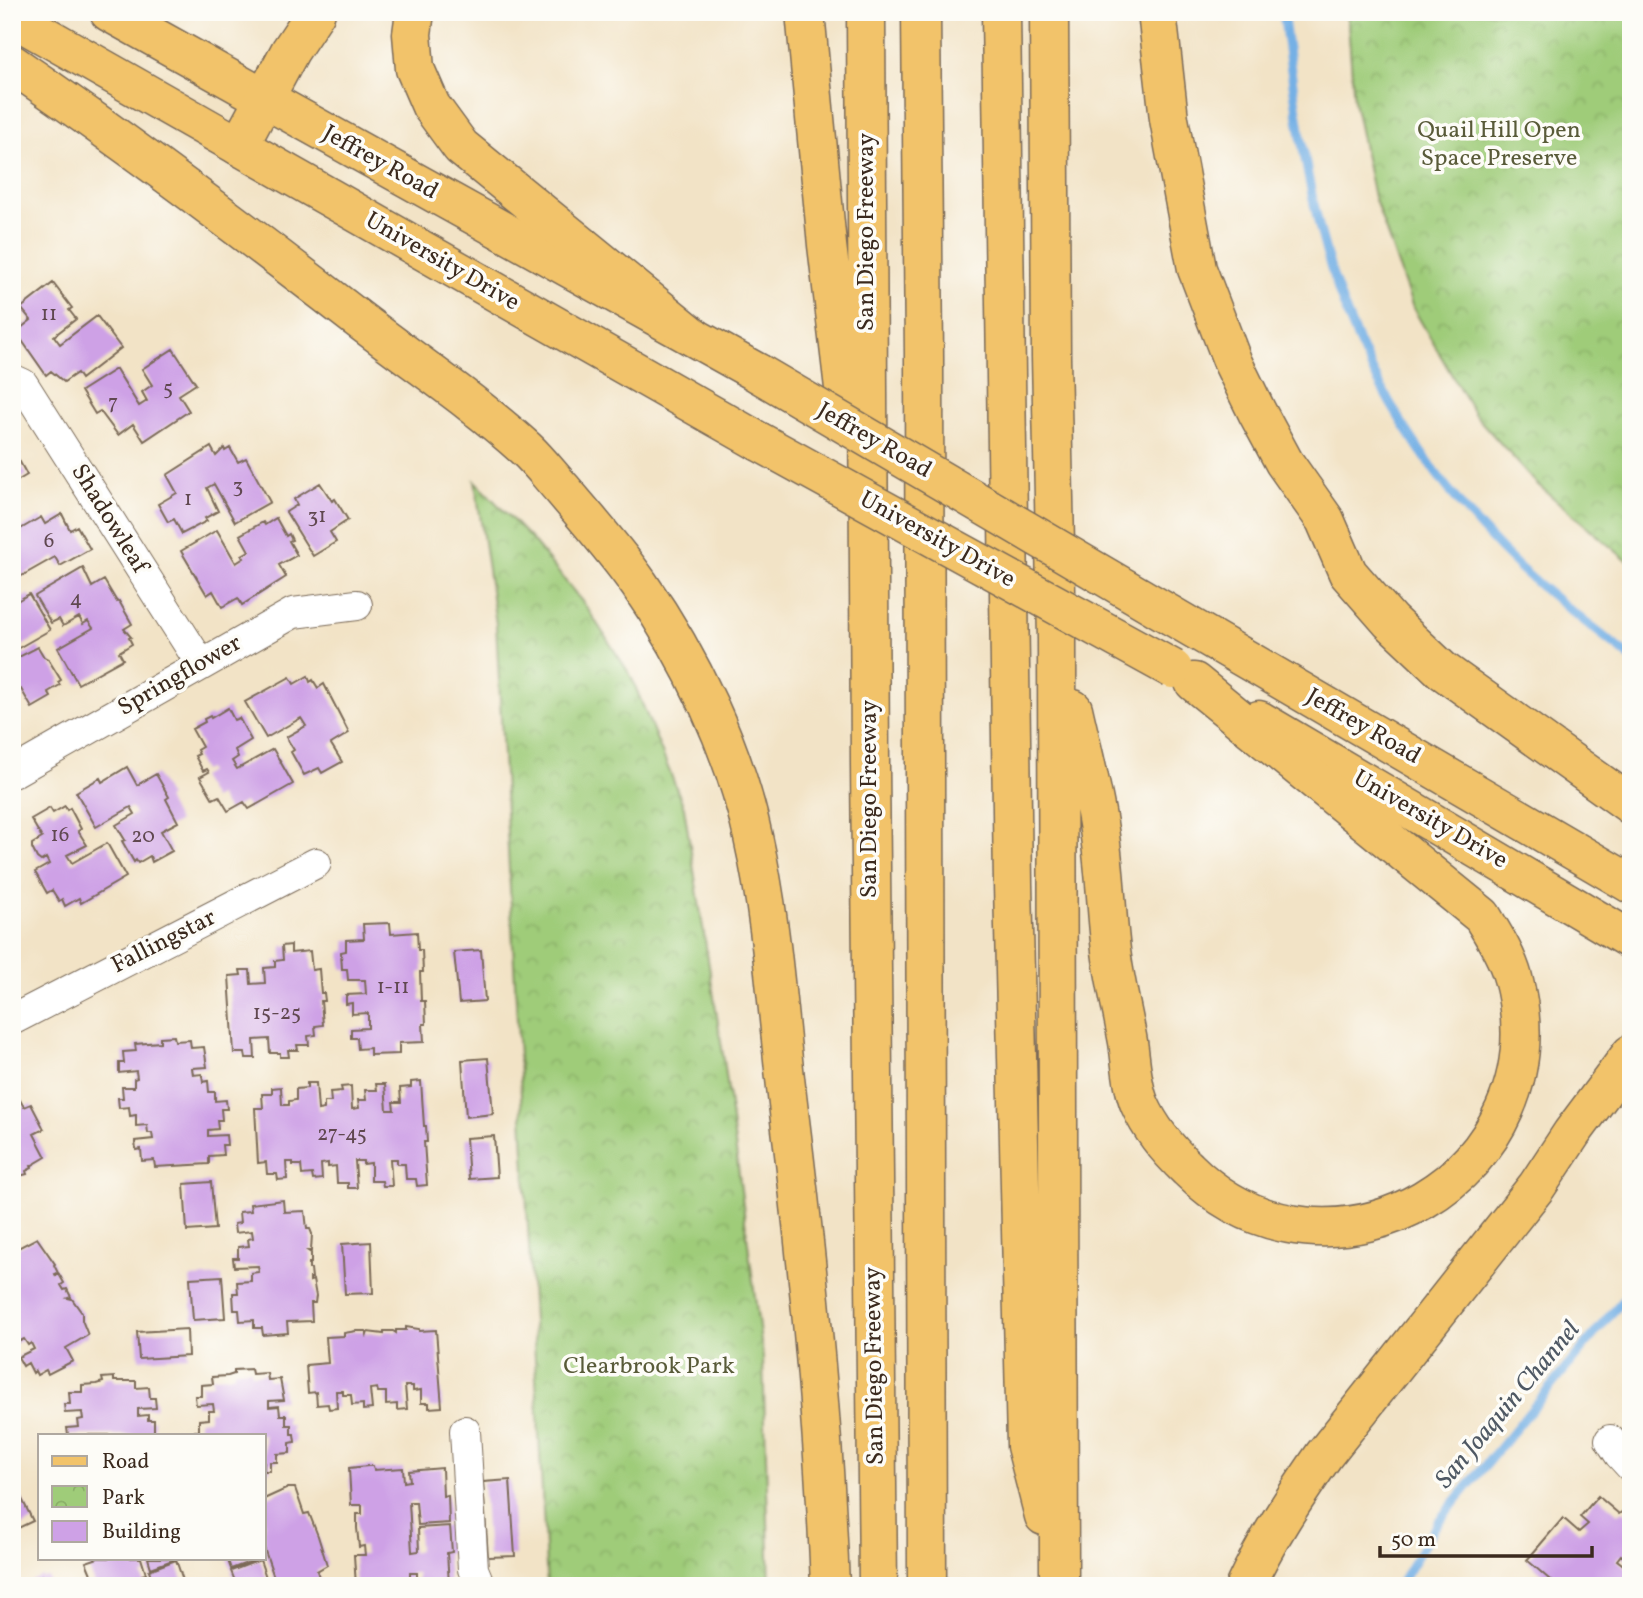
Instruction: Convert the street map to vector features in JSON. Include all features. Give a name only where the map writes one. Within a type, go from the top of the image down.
[{"type":"main road","name":"Jeffrey Road","points":[[109,12],[758,373],[1631,884]]},
{"type":"main road","points":[[12,17],[239,146],[290,51],[316,12]]},
{"type":"main road","points":[[415,12],[412,34],[415,69],[431,106],[461,147],[694,337]]},
{"type":"main road","points":[[805,12],[827,245],[869,596]]},
{"type":"main road","name":"San Diego Freeway","points":[[866,12],[877,1586]]},
{"type":"main road","points":[[921,12],[927,1586]]},
{"type":"main road","points":[[1001,12],[1013,856],[1027,1446],[1058,1581]]},
{"type":"main road","points":[[1049,12],[1051,357],[1057,639],[1058,1581]]},
{"type":"main road","points":[[1157,12],[1179,183],[1201,280],[1233,363],[1257,412],[1283,462],[1325,520],[1348,573],[1390,621],[1442,670],[1631,805]]},
{"type":"main road","points":[[12,64],[253,237],[528,451],[640,585],[682,654],[715,722],[736,777],[753,835],[764,893],[805,1236],[826,1480],[830,1586]]},
{"type":"main road","name":"University Drive","points":[[239,146],[758,441],[1183,676],[1631,940]]},
{"type":"main road","points":[[1057,639],[1100,830],[1112,957],[1139,1103],[1154,1131],[1174,1156],[1206,1187],[1253,1213],[1283,1224],[1314,1228],[1345,1226],[1404,1212],[1433,1196],[1456,1178],[1481,1151],[1499,1122],[1511,1092],[1520,1036],[1519,1006],[1499,943],[1482,916],[1183,676]]},
{"type":"main road","points":[[1245,1586],[1259,1556],[1292,1500],[1324,1455],[1537,1186],[1572,1133],[1631,1054]]},
{"type":"street","name":"Shadowleaf","points":[[12,379],[23,384],[201,664]]},
{"type":"street","name":"Springflower","points":[[12,773],[293,613],[357,604]]},
{"type":"street","name":"Fallingstar","points":[[12,1020],[316,863]]},
{"type":"street","points":[[465,1431],[473,1569],[480,1586]]},
{"type":"street","points":[[1610,1440],[1631,1466]]},
{"type":"green space","name":"Quail Hill Open Space Preserve","points":[[1347,12],[1631,12],[1631,564],[1537,484],[1475,415],[1413,308],[1374,197],[1354,101]]},
{"type":"green space","name":"Clearbrook Park","points":[[475,481],[532,540],[585,605],[631,676],[684,807],[725,1067],[763,1358],[770,1586],[547,1586],[496,624]]},
{"type":"building","points":[[53,283],[72,308],[69,310],[76,319],[54,336],[60,344],[97,316],[121,348],[81,379],[77,373],[64,382],[51,371],[46,375],[16,332],[31,320],[21,308]]},
{"type":"building","points":[[173,349],[196,384],[179,395],[189,411],[144,441],[133,424],[118,435],[100,411],[95,414],[81,391],[116,369],[139,406],[147,401],[142,392],[152,385],[142,369]]},
{"type":"building","points":[[12,441],[27,475],[12,484]]},
{"type":"building","points":[[211,447],[216,456],[224,448],[225,451],[230,448],[238,462],[246,458],[270,502],[235,522],[214,484],[207,488],[218,511],[205,518],[207,521],[182,534],[174,519],[168,522],[158,504],[177,493],[167,475]]},
{"type":"building","points":[[320,483],[332,501],[335,499],[348,520],[330,532],[336,542],[313,556],[286,512],[297,505],[294,499]]},
{"type":"building","points":[[62,514],[70,530],[77,526],[90,549],[60,566],[55,557],[18,578],[12,569],[12,534],[41,517],[45,524]]},
{"type":"building","points":[[276,518],[286,536],[289,534],[292,540],[289,541],[297,555],[279,565],[286,577],[242,605],[238,598],[222,607],[213,591],[207,595],[181,551],[217,530],[236,563],[249,551],[240,535]]},
{"type":"building","points":[[83,568],[92,587],[104,580],[117,602],[119,601],[132,624],[124,629],[131,637],[129,638],[132,644],[119,652],[123,659],[78,684],[58,648],[93,628],[88,621],[83,624],[79,617],[63,626],[59,619],[51,623],[35,596]]},
{"type":"building","points":[[29,594],[50,630],[15,650],[19,657],[38,647],[61,680],[58,682],[60,685],[48,692],[51,697],[32,708],[21,689],[12,694],[12,604]]},
{"type":"building","points":[[308,676],[310,682],[313,680],[318,688],[324,684],[349,733],[331,744],[342,762],[322,773],[319,768],[304,775],[286,737],[306,726],[301,718],[266,738],[245,702],[290,677],[294,684]]},
{"type":"building","points":[[228,708],[234,720],[239,718],[251,740],[235,750],[238,757],[232,761],[237,769],[273,749],[293,784],[249,809],[244,802],[228,811],[219,796],[213,799],[200,777],[209,772],[207,769],[203,771],[195,756],[199,754],[197,750],[202,747],[192,729],[205,722],[204,719]]},
{"type":"building","points":[[127,767],[137,785],[156,774],[169,797],[166,799],[178,822],[161,831],[172,851],[152,862],[150,856],[138,863],[136,860],[134,862],[122,841],[125,840],[116,825],[135,814],[131,807],[96,827],[76,792],[100,778],[102,782]]},
{"type":"building","points":[[65,806],[67,810],[70,808],[81,829],[78,831],[87,845],[67,855],[72,863],[107,843],[126,877],[81,903],[79,898],[65,906],[52,890],[47,893],[35,872],[49,864],[46,858],[41,861],[37,858],[32,848],[32,844],[42,838],[31,819],[50,808],[53,813]]},
{"type":"building","points":[[390,923],[391,934],[417,932],[418,950],[422,950],[423,972],[420,972],[421,1001],[425,1001],[424,1042],[399,1043],[399,1054],[370,1055],[370,1048],[358,1049],[357,1038],[351,1038],[351,1029],[368,1028],[368,1013],[352,1014],[352,1003],[346,1004],[346,995],[366,994],[365,980],[348,980],[347,969],[342,969],[341,952],[346,951],[346,940],[364,939],[363,924]]},
{"type":"building","points":[[291,945],[291,953],[310,951],[312,970],[319,969],[321,993],[324,993],[325,1001],[321,1001],[323,1025],[315,1026],[316,1035],[308,1036],[309,1045],[297,1045],[298,1050],[288,1050],[289,1057],[270,1053],[269,1039],[254,1040],[255,1058],[246,1058],[245,1053],[234,1053],[229,976],[241,975],[240,970],[250,970],[251,984],[265,983],[264,968],[275,967],[275,961],[283,960],[282,946]]},
{"type":"building","points":[[481,950],[485,1001],[459,1003],[454,952]]},
{"type":"building","points":[[174,1036],[175,1041],[190,1040],[191,1048],[204,1047],[207,1067],[192,1068],[193,1075],[202,1074],[203,1082],[208,1081],[209,1092],[215,1092],[215,1101],[226,1100],[227,1109],[221,1109],[222,1120],[217,1120],[218,1129],[208,1130],[208,1136],[226,1135],[227,1145],[222,1145],[223,1155],[209,1156],[209,1164],[155,1167],[154,1160],[142,1161],[141,1149],[136,1150],[135,1141],[153,1139],[152,1133],[148,1133],[147,1125],[136,1126],[136,1115],[130,1116],[129,1107],[119,1108],[118,1098],[123,1098],[122,1087],[134,1087],[134,1079],[137,1078],[136,1071],[119,1073],[119,1063],[124,1063],[123,1052],[136,1051],[135,1044],[160,1042],[160,1037]]},
{"type":"building","points":[[488,1058],[493,1114],[466,1117],[462,1060]]},
{"type":"building","points":[[421,1081],[427,1142],[424,1142],[427,1185],[417,1186],[416,1179],[406,1179],[405,1164],[397,1164],[397,1159],[390,1159],[392,1186],[383,1186],[382,1181],[371,1181],[371,1163],[355,1161],[357,1188],[348,1188],[348,1183],[337,1183],[336,1166],[328,1167],[328,1163],[321,1164],[322,1179],[313,1180],[312,1174],[302,1175],[301,1165],[286,1162],[287,1179],[278,1180],[277,1174],[267,1174],[266,1162],[258,1163],[255,1108],[263,1108],[262,1094],[272,1094],[272,1088],[281,1087],[282,1105],[289,1105],[289,1101],[296,1100],[296,1089],[307,1088],[307,1083],[316,1083],[318,1110],[324,1109],[324,1102],[331,1102],[330,1092],[342,1091],[341,1087],[351,1086],[352,1109],[359,1108],[358,1100],[366,1100],[365,1090],[377,1090],[376,1084],[385,1084],[387,1110],[394,1110],[393,1102],[401,1102],[400,1088],[411,1087],[411,1082]]},
{"type":"building","points":[[20,1100],[24,1107],[31,1104],[44,1129],[34,1134],[46,1157],[31,1166],[32,1168],[26,1171],[27,1174],[12,1178],[12,1104]]},
{"type":"building","points":[[494,1136],[497,1177],[469,1179],[466,1138]]},
{"type":"building","points":[[211,1182],[215,1229],[187,1231],[184,1184]]},
{"type":"building","points":[[283,1200],[284,1212],[305,1211],[307,1229],[310,1229],[312,1234],[311,1251],[308,1251],[311,1253],[309,1269],[316,1296],[315,1303],[311,1303],[312,1321],[287,1322],[288,1333],[263,1335],[262,1328],[254,1328],[254,1320],[240,1321],[239,1310],[234,1310],[233,1293],[238,1293],[237,1282],[251,1281],[251,1273],[259,1272],[258,1266],[234,1267],[233,1258],[238,1258],[238,1247],[249,1246],[248,1239],[253,1238],[252,1231],[235,1233],[234,1224],[240,1223],[239,1212],[251,1211],[250,1204]]},
{"type":"building","points":[[37,1238],[55,1264],[58,1273],[55,1274],[59,1274],[64,1283],[61,1285],[64,1290],[67,1289],[71,1297],[68,1298],[72,1299],[82,1313],[88,1335],[66,1348],[73,1361],[48,1374],[46,1370],[37,1375],[28,1363],[23,1366],[18,1357],[34,1349],[31,1343],[28,1345],[24,1339],[14,1344],[12,1340],[12,1251]]},
{"type":"building","points":[[371,1242],[373,1293],[345,1294],[342,1244]]},
{"type":"building","points":[[222,1276],[225,1318],[193,1320],[190,1278]]},
{"type":"building","points":[[406,1327],[419,1331],[436,1330],[442,1407],[429,1408],[429,1403],[421,1403],[421,1390],[413,1391],[413,1386],[405,1386],[407,1409],[397,1410],[397,1404],[386,1405],[386,1392],[378,1392],[377,1388],[370,1389],[372,1409],[363,1410],[363,1404],[352,1405],[351,1395],[343,1395],[343,1391],[336,1391],[337,1408],[329,1409],[328,1404],[317,1405],[316,1392],[308,1393],[306,1365],[328,1363],[326,1337],[344,1336],[344,1333],[356,1331],[366,1331],[367,1335],[368,1332],[396,1333],[396,1330],[406,1330]]},
{"type":"building","points":[[187,1329],[188,1356],[139,1359],[137,1332]]},
{"type":"building","points":[[251,1369],[252,1374],[267,1373],[268,1380],[280,1379],[284,1400],[269,1401],[269,1407],[279,1406],[280,1415],[286,1415],[286,1425],[291,1425],[295,1442],[290,1443],[290,1453],[277,1454],[277,1462],[270,1462],[270,1471],[266,1471],[266,1434],[195,1434],[195,1431],[199,1431],[199,1420],[209,1419],[209,1411],[214,1411],[213,1404],[196,1405],[195,1396],[201,1396],[201,1385],[213,1384],[212,1377],[228,1376],[234,1374],[234,1370]]},
{"type":"building","points":[[102,1378],[136,1381],[136,1388],[149,1387],[150,1398],[155,1398],[156,1408],[138,1409],[138,1416],[148,1415],[148,1420],[154,1420],[154,1434],[68,1434],[67,1428],[79,1427],[78,1420],[83,1419],[82,1412],[65,1413],[64,1404],[70,1404],[69,1392],[82,1392],[82,1385],[103,1382]]},
{"type":"building","points":[[373,1466],[374,1470],[403,1468],[404,1482],[410,1481],[409,1471],[442,1468],[443,1496],[448,1495],[449,1523],[418,1525],[416,1502],[409,1502],[412,1552],[419,1551],[418,1528],[450,1526],[452,1552],[447,1553],[449,1584],[430,1585],[430,1582],[417,1582],[417,1573],[410,1573],[410,1586],[356,1586],[354,1555],[365,1555],[364,1546],[359,1547],[357,1528],[357,1514],[362,1514],[362,1505],[351,1505],[349,1468]]},
{"type":"building","points":[[510,1480],[515,1556],[488,1557],[483,1482]]},
{"type":"building","points":[[288,1488],[295,1488],[304,1514],[309,1513],[327,1565],[317,1571],[322,1586],[275,1586],[266,1554],[266,1498]]},
{"type":"building","points":[[1598,1496],[1619,1514],[1623,1511],[1631,1517],[1631,1554],[1626,1559],[1621,1555],[1617,1560],[1626,1567],[1631,1562],[1631,1586],[1557,1586],[1527,1560],[1563,1518],[1579,1532],[1588,1524],[1580,1517]]},
{"type":"building","points":[[21,1497],[33,1521],[12,1531],[12,1502]]},
{"type":"building","points":[[142,1560],[146,1574],[142,1575],[145,1586],[96,1586],[86,1562]]},
{"type":"building","points":[[149,1560],[173,1560],[151,1568]]},
{"type":"building","points":[[176,1560],[185,1586],[154,1586],[149,1570]]},
{"type":"building","points":[[228,1560],[255,1560],[231,1569]]},
{"type":"building","points":[[260,1560],[269,1586],[237,1586],[231,1571]]},
{"type":"building","points":[[42,1576],[48,1577],[51,1586],[21,1586]]},
{"type":"waterway","name":"San Joaquin Channel","points":[[1283,12],[1300,133],[1318,223],[1340,296],[1378,382],[1428,462],[1487,535],[1533,580],[1631,658]]},
{"type":"waterway","name":"San Joaquin Channel","points":[[1399,1586],[1438,1522],[1631,1290]]}]
